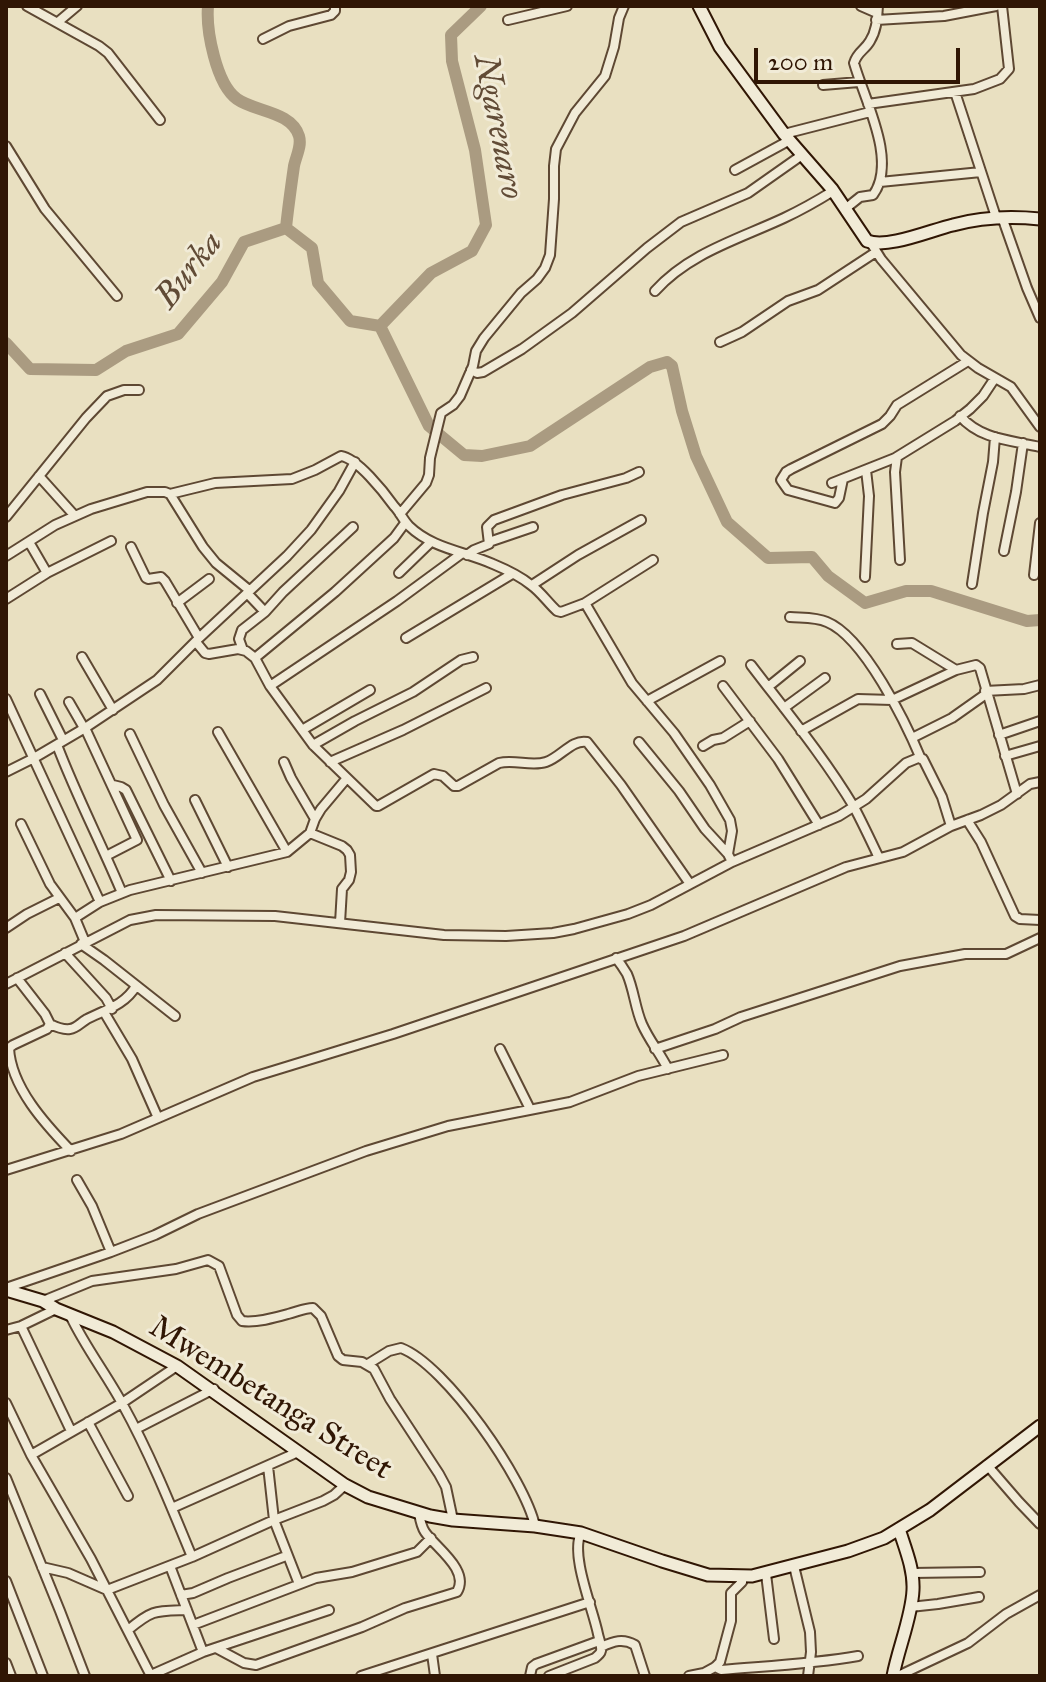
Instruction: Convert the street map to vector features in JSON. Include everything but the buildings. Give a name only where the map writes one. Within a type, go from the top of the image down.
[{"type":"street","points":[[58,22],[77,6]]},
{"type":"street","points":[[263,39],[289,26],[331,15],[335,6]]},
{"type":"street","points":[[508,20],[567,6]]},
{"type":"street","points":[[400,514],[426,483],[441,413],[460,396],[476,351],[545,268],[550,255],[556,149],[575,113],[605,76],[624,6]]},
{"type":"street","points":[[699,6],[714,38],[787,137],[833,191],[864,239],[961,355],[1016,392],[1040,427]]},
{"type":"street","points":[[735,170],[787,137],[869,108],[974,89],[1000,79],[1009,69],[999,6],[944,16],[877,13],[861,6]]},
{"type":"street","points":[[30,7],[108,53],[160,120]]},
{"type":"street","points":[[845,209],[860,197],[873,195],[880,182],[882,166],[879,144],[854,63],[871,39],[877,13]]},
{"type":"street","points":[[823,85],[859,82]]},
{"type":"street","points":[[955,92],[981,172],[1040,318]]},
{"type":"street","points":[[6,146],[45,209],[117,296]]},
{"type":"street","points":[[471,370],[483,372],[522,349],[572,313],[681,222],[748,193],[802,155]]},
{"type":"street","points":[[880,182],[981,172]]},
{"type":"street","points":[[655,291],[666,279],[723,244],[783,219],[833,191]]},
{"type":"street","points":[[720,342],[742,332],[788,301],[818,290],[884,243],[953,224],[999,217],[1040,219]]},
{"type":"street","points":[[843,479],[835,503],[788,490],[781,480],[791,469],[882,424],[897,405],[968,361]]},
{"type":"street","points":[[832,483],[897,457],[970,409],[995,378]]},
{"type":"street","points":[[6,517],[107,396],[124,390],[139,390]]},
{"type":"street","points":[[960,416],[969,426],[995,437],[1040,447]]},
{"type":"street","points":[[972,584],[995,437]]},
{"type":"street","points":[[1004,551],[1023,443]]},
{"type":"street","points":[[6,556],[74,515],[147,492],[170,494],[215,483],[292,479],[346,456],[355,462],[405,523],[431,542],[483,560],[532,585],[557,611],[585,603],[653,560]]},
{"type":"street","points":[[897,457],[895,472],[900,560]]},
{"type":"street","points":[[6,772],[60,743],[157,680],[311,530],[355,462]]},
{"type":"street","points":[[865,577],[869,496],[866,470]]},
{"type":"street","points":[[489,542],[487,527],[494,520],[639,472]]},
{"type":"street","points":[[39,476],[74,515]]},
{"type":"street","points":[[170,494],[203,547],[265,612]]},
{"type":"street","points":[[532,585],[641,520]]},
{"type":"street","points":[[255,658],[335,592],[394,538],[405,523]]},
{"type":"street","points":[[1034,575],[1040,523]]},
{"type":"street","points":[[243,650],[239,639],[242,630],[265,612],[353,527]]},
{"type":"street","points":[[270,686],[464,555],[489,542],[533,527]]},
{"type":"street","points":[[6,599],[47,573],[111,541]]},
{"type":"street","points":[[29,542],[47,573]]},
{"type":"street","points":[[399,573],[431,542]]},
{"type":"street","points":[[131,547],[146,578],[161,577],[205,653],[243,650],[255,658],[270,686],[313,745],[373,804],[378,806],[434,774],[458,786],[506,761],[535,764],[548,761],[583,740],[621,785],[690,884]]},
{"type":"street","points":[[406,638],[512,574]]},
{"type":"street","points":[[177,603],[209,579]]},
{"type":"street","points":[[585,603],[632,683],[680,742],[730,820],[730,858]]},
{"type":"street","points":[[790,617],[826,621],[850,639],[892,700],[935,781],[951,826]]},
{"type":"street","points":[[897,644],[912,643],[956,670]]},
{"type":"street","points":[[82,657],[113,710]]},
{"type":"street","points":[[313,745],[413,692],[461,660],[473,657]]},
{"type":"street","points":[[647,701],[720,661]]},
{"type":"street","points":[[768,687],[800,661]]},
{"type":"street","points":[[751,665],[854,807],[879,858]]},
{"type":"street","points":[[801,731],[858,699],[892,700],[956,670],[976,665],[980,668],[1017,794]]},
{"type":"street","points":[[784,708],[825,678]]},
{"type":"street","points":[[912,738],[952,718],[986,692],[1040,685]]},
{"type":"street","points":[[723,686],[778,759],[819,825]]},
{"type":"street","points":[[330,762],[486,688]]},
{"type":"street","points":[[302,730],[370,690]]},
{"type":"street","points":[[40,694],[74,789],[122,893]]},
{"type":"street","points":[[6,699],[100,902]]},
{"type":"street","points":[[69,702],[113,785],[137,840],[106,856]]},
{"type":"street","points":[[703,746],[750,721]]},
{"type":"street","points":[[999,735],[1040,721]]},
{"type":"street","points":[[218,732],[287,852]]},
{"type":"street","points":[[130,734],[164,805],[202,873]]},
{"type":"street","points":[[639,742],[730,858]]},
{"type":"street","points":[[1005,756],[1040,746]]},
{"type":"street","points":[[6,984],[130,920],[156,915],[275,916],[444,935],[553,933],[651,905],[730,858],[819,825],[854,807],[874,794],[906,763],[921,759]]},
{"type":"street","points":[[284,762],[315,819]]},
{"type":"street","points":[[75,918],[122,893],[287,852],[310,833],[315,819],[347,778]]},
{"type":"street","points":[[6,1170],[121,1134],[253,1077],[393,1034],[684,936],[846,867],[903,852],[951,826],[1001,805],[1030,784],[1040,782]]},
{"type":"street","points":[[113,785],[126,790],[171,881]]},
{"type":"street","points":[[195,800],[228,867]]},
{"type":"street","points":[[967,820],[981,842],[1015,916],[1040,920]]},
{"type":"street","points":[[21,824],[50,884],[75,918],[83,943],[175,1016]]},
{"type":"street","points":[[310,833],[342,846],[350,855],[351,878],[342,889],[340,923]]},
{"type":"street","points":[[6,928],[59,898]]},
{"type":"street","points":[[655,1049],[741,1017],[900,966],[965,954],[1006,954],[1040,938]]},
{"type":"street","points":[[65,953],[106,998],[108,1010],[158,1118]]},
{"type":"street","points":[[616,958],[627,975],[637,1013],[668,1069]]},
{"type":"street","points":[[17,978],[50,1024],[65,1029],[76,1028],[81,1022],[108,1010],[136,986]]},
{"type":"street","points":[[50,1024],[47,1029],[9,1048],[10,1072],[45,1124],[71,1151]]},
{"type":"street","points":[[500,1049],[530,1109]]},
{"type":"street","points":[[6,1289],[111,1252],[198,1214],[366,1151],[448,1126],[570,1102],[638,1076],[723,1055]]},
{"type":"street","points":[[77,1180],[92,1206],[111,1252]]},
{"type":"street","points":[[43,1301],[92,1281],[176,1269],[208,1260],[219,1266],[242,1321],[313,1308],[321,1316],[338,1356],[343,1360],[368,1364],[380,1378],[446,1487],[453,1520]]},
{"type":"street","name":"Mwembetanga Street","points":[[6,1289],[43,1301],[113,1332],[177,1366],[214,1389],[345,1485],[368,1497],[453,1520],[581,1533],[700,1572],[739,1577],[766,1574],[884,1538],[930,1510],[1040,1426]]},
{"type":"street","points":[[6,1330],[56,1309]]},
{"type":"street","points":[[70,1315],[136,1429],[192,1557]]},
{"type":"street","points":[[21,1326],[71,1431]]},
{"type":"street","points":[[368,1364],[389,1351],[401,1348],[425,1363],[448,1385],[498,1451],[527,1499],[535,1526]]},
{"type":"street","points":[[31,1455],[122,1403],[177,1366]]},
{"type":"street","points":[[136,1429],[214,1389]]},
{"type":"street","points":[[6,1403],[31,1455],[151,1675],[203,1652],[329,1610]]},
{"type":"street","points":[[88,1422],[128,1496]]},
{"type":"street","points":[[172,1508],[298,1452]]},
{"type":"street","points":[[987,1465],[1040,1524]]},
{"type":"street","points":[[268,1466],[274,1520],[299,1584]]},
{"type":"street","points":[[6,1478],[85,1676]]},
{"type":"street","points":[[42,1567],[68,1573],[107,1590],[323,1501],[345,1485]]},
{"type":"street","points":[[216,1648],[244,1663],[256,1665],[405,1608],[457,1592],[461,1583],[454,1566],[421,1524],[419,1513]]},
{"type":"street","points":[[899,1529],[912,1573],[913,1589],[895,1676],[917,1671],[968,1643],[1006,1614],[1040,1595]]},
{"type":"street","points":[[549,1676],[567,1673],[600,1653],[580,1570],[577,1543],[581,1533]]},
{"type":"street","points":[[193,1625],[316,1578],[352,1572],[417,1552],[431,1538]]},
{"type":"street","points":[[181,1595],[286,1556]]},
{"type":"street","points":[[170,1566],[203,1652]]},
{"type":"street","points":[[794,1566],[810,1632],[808,1676]]},
{"type":"street","points":[[912,1573],[980,1572]]},
{"type":"street","points":[[766,1574],[774,1639]]},
{"type":"street","points":[[689,1676],[704,1673],[720,1662],[731,1621],[731,1593],[742,1582],[739,1577]]},
{"type":"street","points":[[6,1581],[43,1676]]},
{"type":"street","points":[[910,1607],[979,1597]]},
{"type":"street","points":[[361,1676],[590,1602]]},
{"type":"street","points":[[128,1630],[156,1611],[187,1610]]},
{"type":"street","points":[[530,1676],[536,1664],[617,1640],[635,1645],[643,1675]]},
{"type":"street","points":[[432,1654],[435,1676]]},
{"type":"street","points":[[715,1667],[721,1670],[858,1656]]},
{"type":"street","points":[[6,1663],[11,1676]]},
{"type":"waterway","points":[[208,6],[214,56],[223,82],[237,99],[281,117],[295,128],[299,136],[286,228]]},
{"type":"waterway","name":"Ngarenaro","points":[[481,6],[451,35],[452,61],[475,150],[486,225],[472,251],[431,273],[380,326],[429,426],[464,455],[482,456],[530,446],[650,367],[667,362],[672,366],[696,456],[727,522],[768,558],[812,557],[828,576],[865,603],[906,591],[931,591],[1027,621],[1040,620]]},
{"type":"waterway","name":"Burka","points":[[6,343],[30,369],[96,370],[126,351],[178,334],[222,282],[244,242],[286,228],[312,248],[318,283],[350,321],[380,326]]}]
